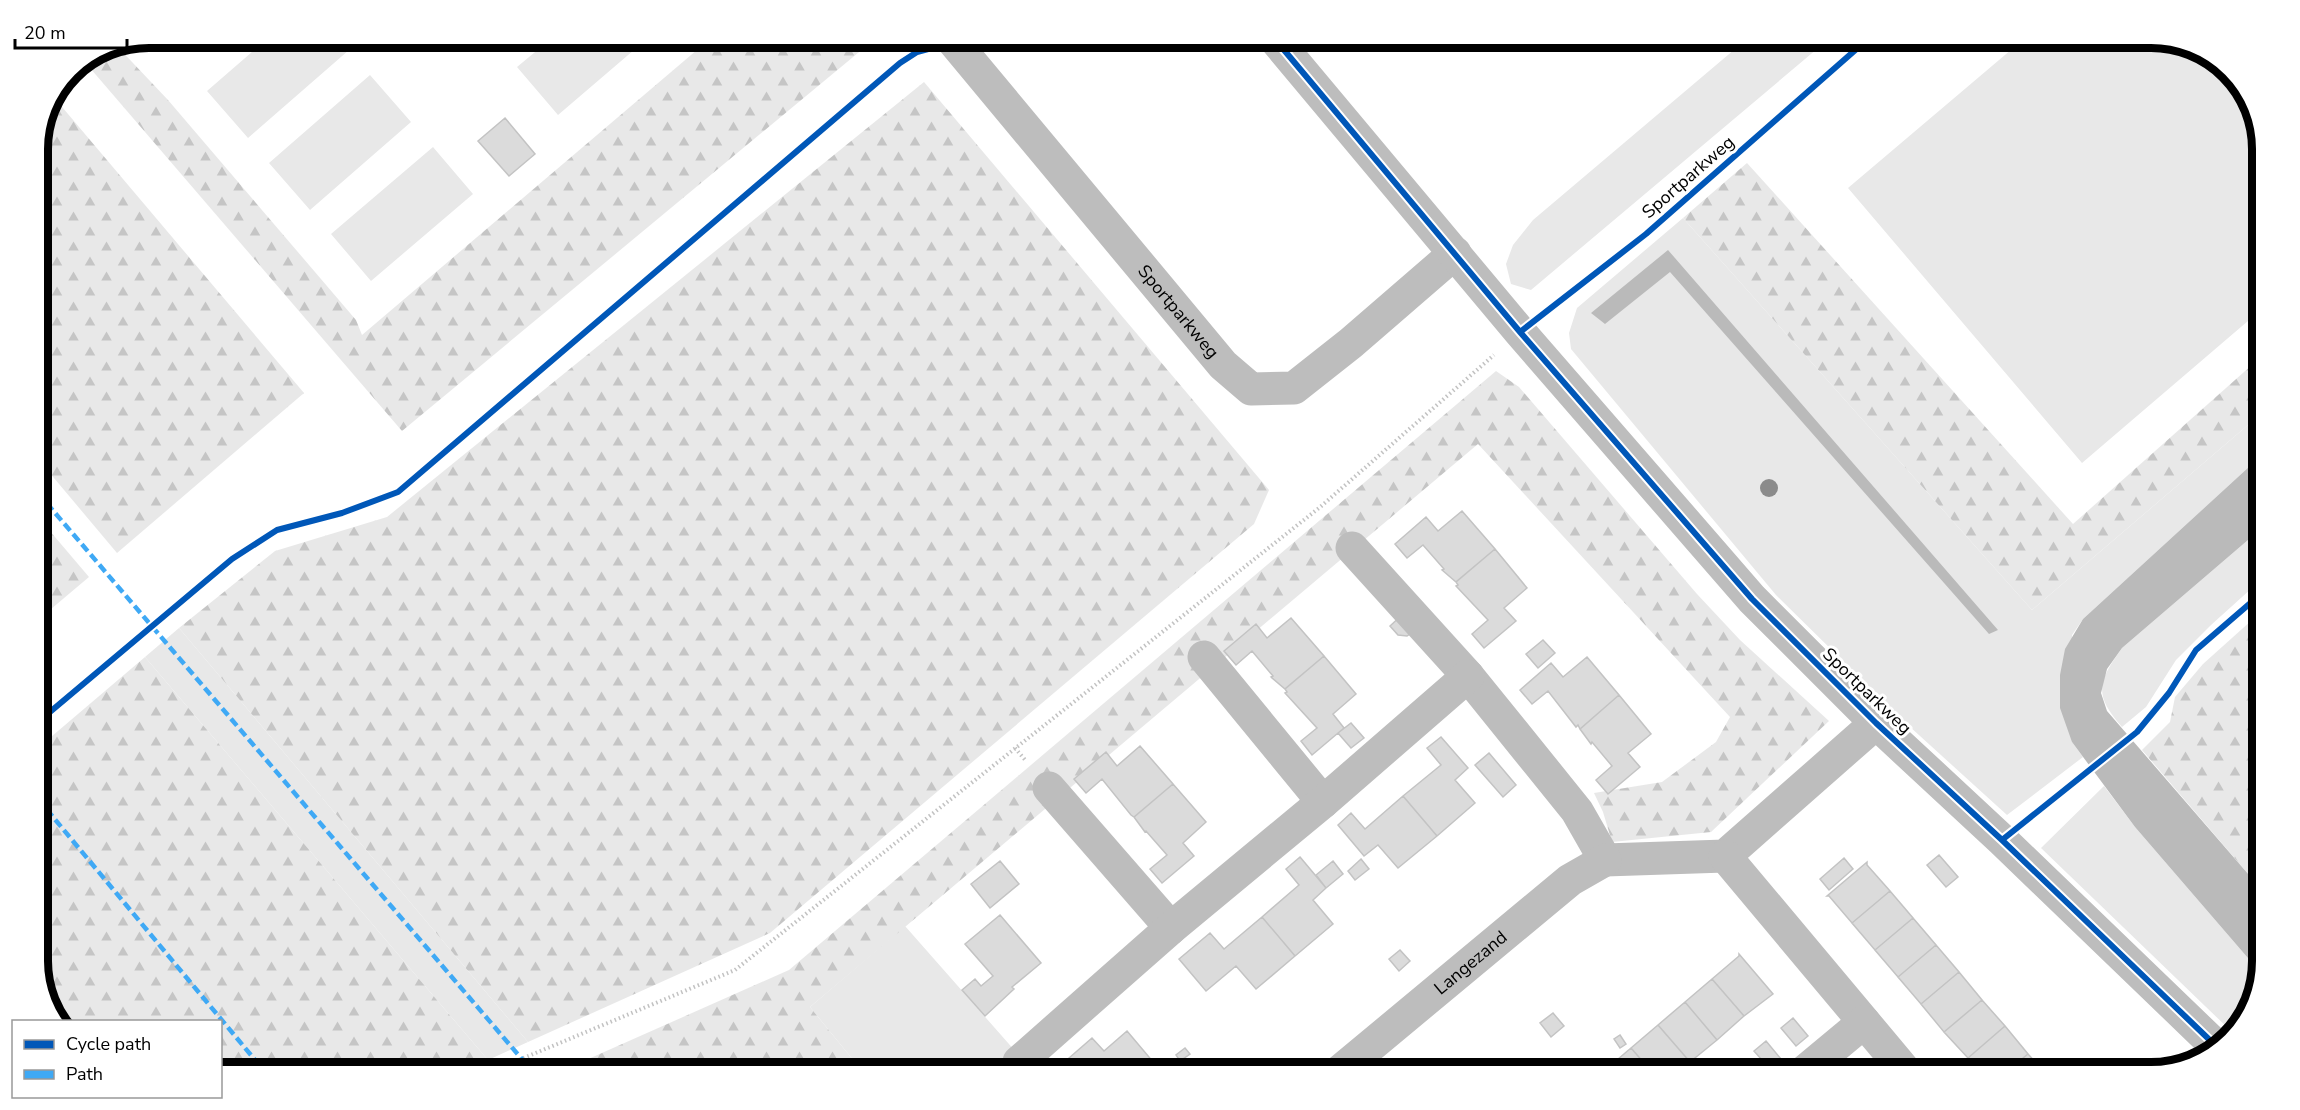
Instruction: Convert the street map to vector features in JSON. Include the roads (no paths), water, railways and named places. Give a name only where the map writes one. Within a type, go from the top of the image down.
[{"type":"street","name":"Sportparkweg","points":[[959,48],[1223,365],[1251,389],[1294,388],[1351,344],[1455,253]]},
{"type":"street","name":"Sportparkweg","points":[[1282,48],[1520,333],[1752,599],[1876,723],[2002,840],[2211,1042]]},
{"type":"street","points":[[1352,548],[1468,676],[1577,811],[1605,860]]},
{"type":"street","points":[[1204,657],[1323,802]]},
{"type":"street","points":[[1019,1062],[1171,928],[1323,802],[1468,676]]},
{"type":"street","points":[[1876,723],[1725,856],[1898,1062]]},
{"type":"street","points":[[1049,788],[1171,928]]},
{"type":"street","name":"Langezand","points":[[1351,1062],[1570,880],[1605,860],[1725,856]]},
{"type":"street","points":[[1816,1062],[1864,1022]]}]
